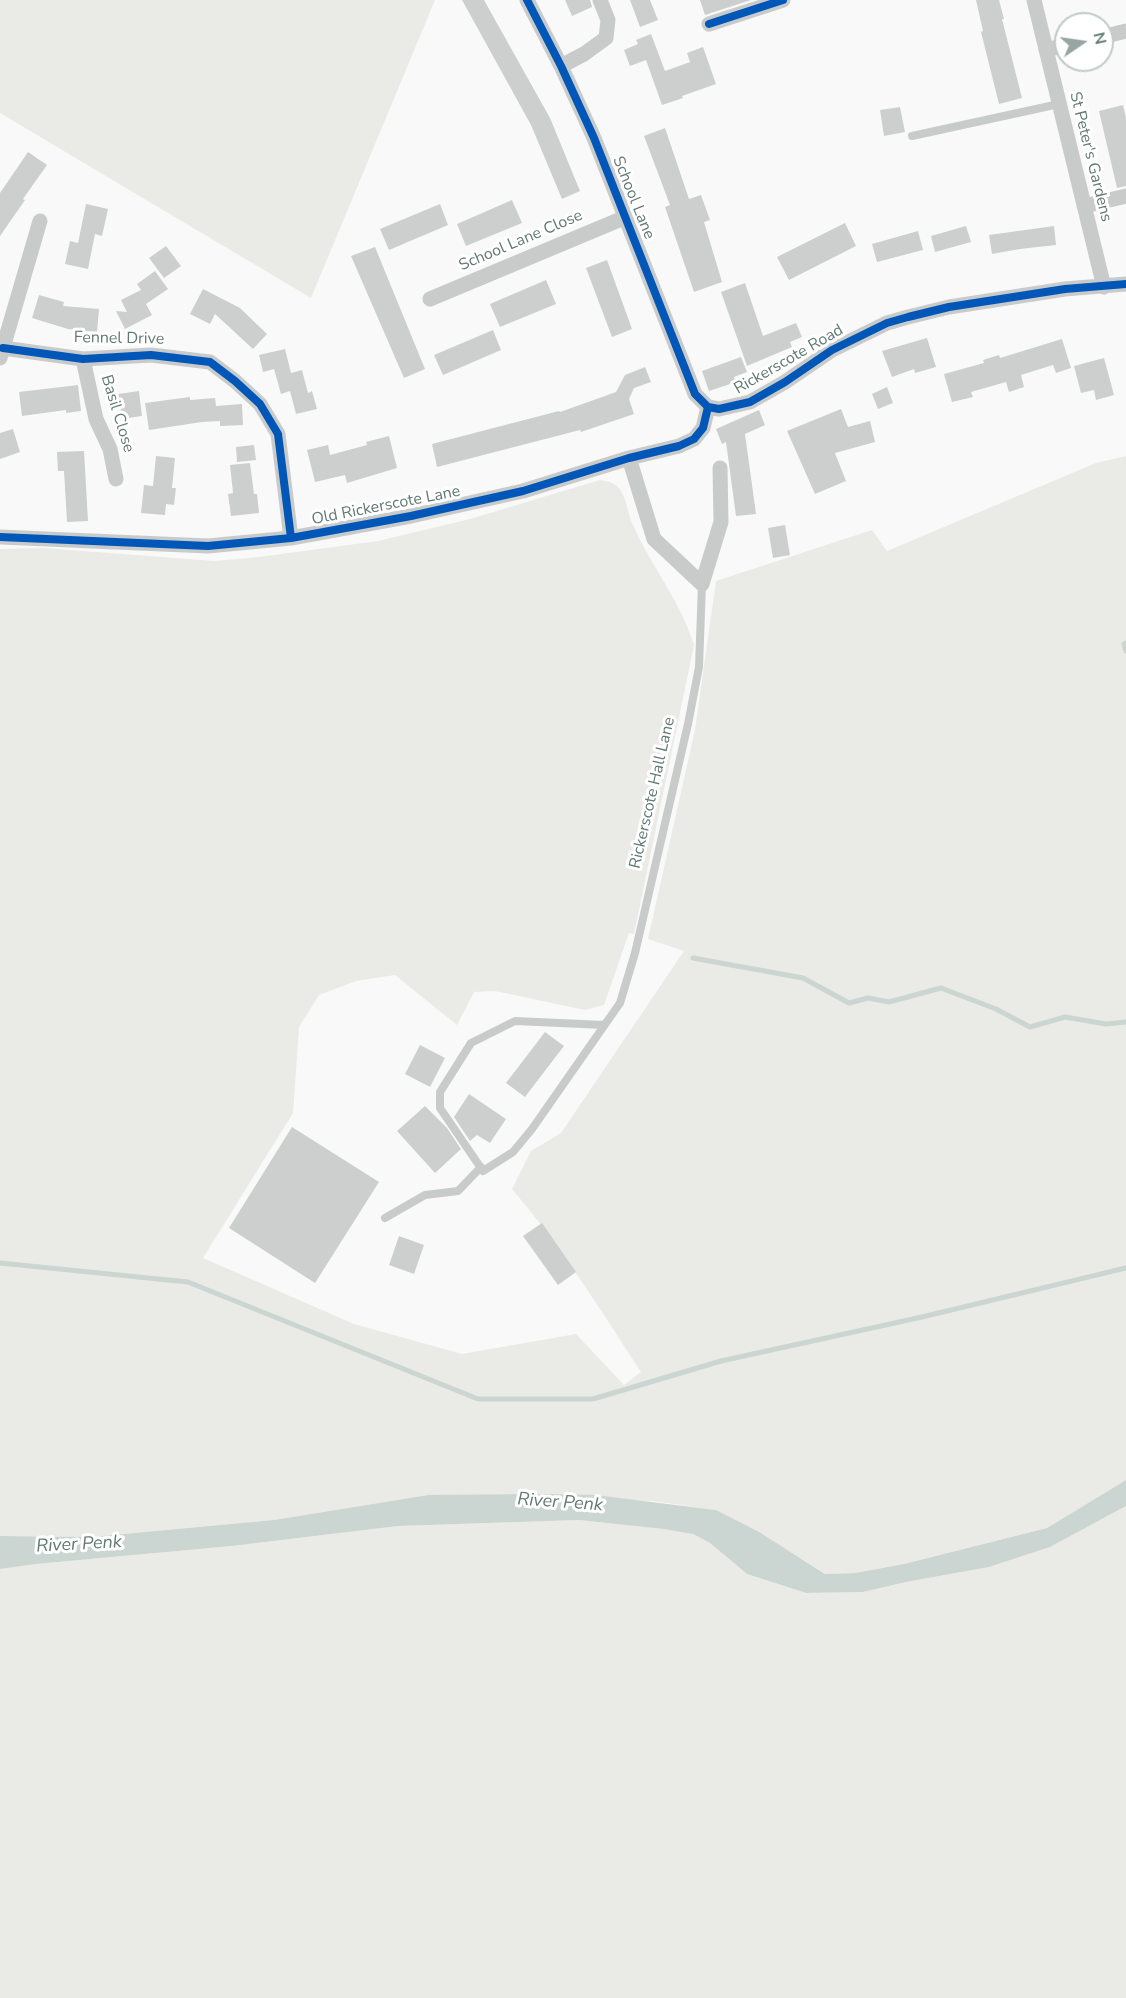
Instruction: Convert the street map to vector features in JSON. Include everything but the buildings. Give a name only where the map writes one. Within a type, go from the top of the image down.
[{"type":"street","name":"School Lane","points":[[527,0],[561,66],[626,217],[695,394],[708,406]]},
{"type":"street","points":[[561,66],[584,54],[606,38],[608,20],[600,0]]},
{"type":"street","points":[[709,24],[783,0]]},
{"type":"street","name":"St Peter's Gardens","points":[[1034,0],[1104,287]]},
{"type":"street","points":[[1046,50],[1054,48]]},
{"type":"street","points":[[1084,206],[1126,196]]},
{"type":"street","name":"School Lane Close","points":[[430,299],[626,217]]},
{"type":"street","points":[[2,353],[40,221]]},
{"type":"street","name":"Rickerscote Road","points":[[708,406],[719,410],[750,402],[785,382],[832,350],[887,323],[948,307],[1065,289],[1126,284]]},
{"type":"street","name":"Fennel Drive","points":[[2,353],[83,359],[152,355],[210,362],[260,404],[278,434],[291,538]]},
{"type":"street","name":"Basil Close","points":[[83,359],[96,419],[110,449],[116,479]]},
{"type":"street","points":[[708,406],[703,428],[694,439],[679,446],[628,458],[654,540],[702,584],[722,522],[720,468]]},
{"type":"street","name":"Old Rickerscote Lane","points":[[0,537],[208,546],[291,538],[411,516],[523,491],[628,458]]},
{"type":"lane","points":[[912,136],[1059,104]]},
{"type":"lane","name":"Rickerscote Hall Lane","points":[[481,1167],[483,1171],[513,1152],[532,1129],[620,1003],[635,952],[688,724],[699,667],[702,584]]},
{"type":"lane","points":[[385,1218],[425,1195],[458,1191],[481,1167],[440,1108],[440,1092],[471,1043],[515,1021],[604,1025]]},
{"type":"shaded area","points":[[0,0],[435,0],[311,298],[0,113]]},
{"type":"shaded area","points":[[1126,456],[1126,1480],[1047,1528],[904,1564],[855,1573],[826,1574],[716,1510],[652,1501],[428,1495],[274,1520],[91,1537],[0,1536],[0,549],[44,548],[214,561],[259,557],[378,541],[470,519],[600,480],[617,486],[620,490],[633,525],[681,613],[694,645],[634,934],[629,933],[604,1005],[585,1010],[495,991],[474,992],[457,1025],[395,975],[356,981],[319,995],[299,1027],[293,1113],[203,1258],[354,1324],[462,1354],[576,1334],[624,1385],[641,1372],[564,1255],[512,1189],[531,1151],[561,1133],[684,951],[648,939],[695,730],[716,581],[872,530],[887,551],[1096,463]]},
{"type":"shaded area","points":[[1126,1506],[1126,1998],[0,1998],[0,1569],[232,1546],[398,1526],[579,1520],[693,1534],[710,1543],[747,1574],[806,1593],[863,1592],[989,1567],[1050,1547]]},
{"type":"water","name":"River Penk","points":[[1126,1480],[1126,1506],[1050,1547],[989,1567],[863,1592],[806,1593],[747,1574],[710,1543],[693,1534],[579,1520],[398,1526],[232,1546],[0,1569],[0,1536],[91,1537],[274,1520],[428,1495],[546,1494],[595,1495],[716,1510],[759,1532],[825,1574],[855,1573],[904,1564],[1047,1528]]},
{"type":"waterway","points":[[1126,643],[1124,644],[1126,651]]},
{"type":"waterway","points":[[693,958],[803,978],[849,1003],[868,998],[889,1002],[941,988],[996,1009],[1030,1027],[1065,1017],[1106,1024],[1126,1022]]},
{"type":"waterway","points":[[0,1263],[188,1282],[478,1399],[593,1399],[721,1361],[922,1317],[1126,1268]]},
{"type":"cycle path","points":[[527,0],[594,138],[695,394],[708,407]]},
{"type":"cycle path","points":[[709,24],[783,0]]},
{"type":"cycle path","points":[[0,537],[208,546],[291,538],[411,516],[523,491],[629,458],[679,446],[694,439],[703,428],[708,407],[719,409],[750,402],[785,382],[832,350],[887,323],[949,307],[1065,289],[1126,284]]},
{"type":"cycle path","points":[[3,348],[83,359],[151,355],[210,362],[260,404],[278,434],[291,538]]}]
